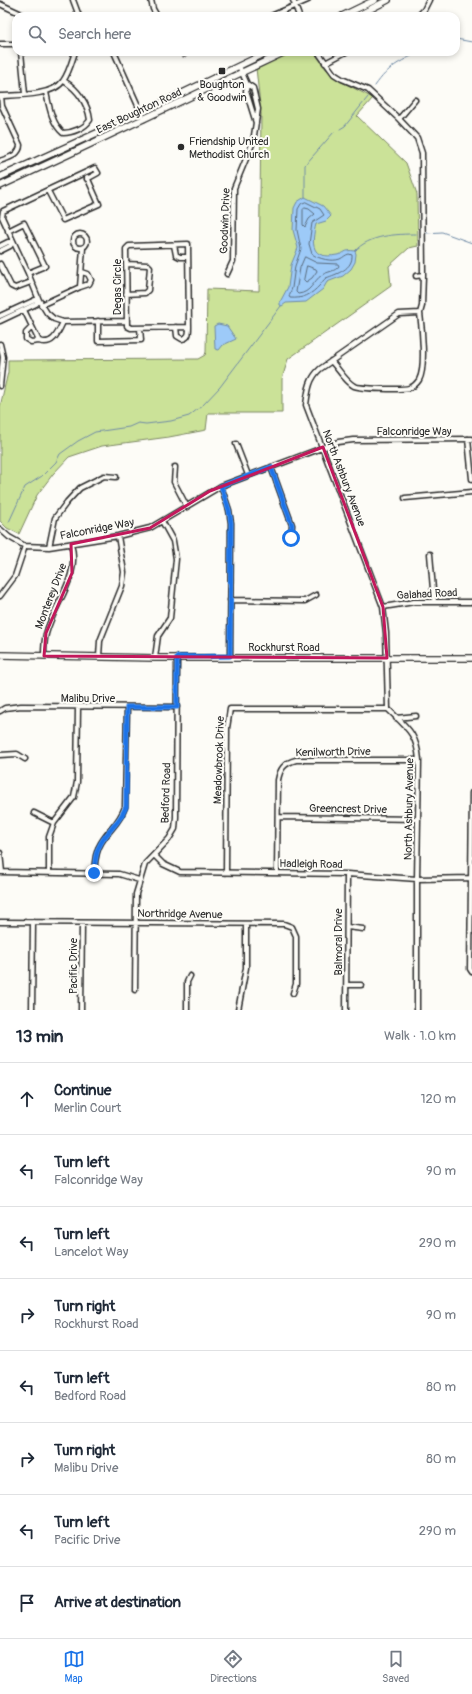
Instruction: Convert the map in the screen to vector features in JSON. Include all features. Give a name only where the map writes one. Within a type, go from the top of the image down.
[{"type":"main road","points":[[350,12],[375,0]]},
{"type":"main road","points":[[365,12],[388,0]]},
{"type":"main road","name":"East Boughton Road","points":[[0,177],[142,113],[260,56]]},
{"type":"main road","name":"East Boughton Road","points":[[0,186],[277,56]]},
{"type":"main road","name":"Rockhurst Road","points":[[0,655],[155,658],[230,656],[472,658]]},
{"type":"street","points":[[74,0],[78,12]]},
{"type":"street","points":[[151,0],[155,12]]},
{"type":"street","points":[[293,0],[297,12]]},
{"type":"street","points":[[281,12],[308,0]]},
{"type":"street","points":[[422,12],[429,0]]},
{"type":"street","points":[[0,4],[17,12]]},
{"type":"street","points":[[0,44],[12,44]]},
{"type":"street","points":[[21,56],[25,94]]},
{"type":"street","points":[[0,161],[16,154],[20,150],[20,145],[2,106],[0,96],[46,92],[56,88],[64,81],[73,56]]},
{"type":"street","points":[[116,56],[144,119]]},
{"type":"street","points":[[321,56],[334,74],[368,90],[399,119],[417,138],[422,153],[424,275],[422,306],[420,313],[422,330],[422,370],[420,378],[413,386],[401,388],[365,388],[354,386],[331,361]]},
{"type":"street","points":[[325,62],[338,56]]},
{"type":"street","name":"Goodwin Drive","points":[[227,274],[233,261],[234,188],[253,142],[258,109],[256,95],[253,88],[247,84],[239,66]]},
{"type":"street","points":[[46,92],[49,106],[58,129],[63,133],[69,133],[87,125],[90,120],[89,114],[79,93],[74,87],[64,81]]},
{"type":"street","name":"Goodwin Drive","points":[[247,84],[246,91],[256,123]]},
{"type":"street","points":[[399,119],[415,100]]},
{"type":"street","points":[[87,179],[98,173],[95,168],[4,211],[2,217],[41,305],[54,319],[63,322],[126,320]]},
{"type":"street","points":[[48,191],[63,220],[99,204],[85,173]]},
{"type":"street","points":[[8,231],[24,223],[40,255],[45,266],[28,273]]},
{"type":"street","points":[[0,246],[8,242],[13,242]]},
{"type":"street","points":[[0,251],[10,246],[13,242]]},
{"type":"street","name":"Degas Circle","points":[[188,244],[188,257],[189,327],[131,328],[127,326],[126,248],[129,246],[188,244]]},
{"type":"street","points":[[174,245],[176,255],[180,257],[188,257]]},
{"type":"street","points":[[80,287],[83,248]]},
{"type":"street","points":[[0,264],[11,286],[15,288],[31,282]]},
{"type":"street","points":[[126,264],[148,265],[150,268],[148,290],[145,292],[126,294]]},
{"type":"street","points":[[41,305],[80,287],[87,286],[91,280],[88,274],[82,272]]},
{"type":"street","points":[[416,276],[424,275]]},
{"type":"street","points":[[0,316],[35,300],[39,300]]},
{"type":"street","points":[[0,321],[36,304],[39,300]]},
{"type":"street","points":[[24,310],[39,341]]},
{"type":"street","name":"North Ashbury Avenue","points":[[417,1010],[418,745],[410,730],[388,709],[386,633],[383,607],[306,405],[308,387],[311,379],[317,372],[398,314],[420,313]]},
{"type":"street","points":[[98,321],[98,341],[141,340],[140,328]]},
{"type":"street","points":[[32,327],[26,333],[26,339],[31,342],[51,342],[57,335],[63,322]]},
{"type":"street","points":[[176,328],[177,336],[184,339],[188,335],[189,327]]},
{"type":"street","points":[[0,344],[3,357],[0,386]]},
{"type":"street","points":[[470,439],[472,479]]},
{"type":"street","name":"Falconridge Way","points":[[0,529],[9,537],[25,546],[50,547],[118,536],[150,528],[221,486],[344,440],[470,439]]},
{"type":"street","points":[[236,444],[248,475]]},
{"type":"street","points":[[175,467],[174,482],[187,506]]},
{"type":"street","points":[[271,467],[292,525],[291,538]]},
{"type":"street","points":[[50,547],[55,518],[80,488],[104,476],[116,478]]},
{"type":"street","points":[[221,486],[230,517],[230,656]]},
{"type":"street","points":[[405,498],[472,492]]},
{"type":"street","points":[[155,658],[158,636],[170,618],[176,563],[173,542],[162,521]]},
{"type":"street","points":[[99,656],[100,641],[122,586],[124,572],[118,536]]},
{"type":"street","name":"Monterey Drive","points":[[44,656],[46,633],[72,573],[74,560],[71,544]]},
{"type":"street","points":[[0,596],[15,576],[25,546]]},
{"type":"street","points":[[430,554],[434,601]]},
{"type":"street","points":[[230,600],[305,601],[316,595]]},
{"type":"street","name":"Galahad Road","points":[[383,607],[414,602],[472,602]]},
{"type":"street","name":"Bedford Road","points":[[135,990],[136,894],[139,880],[145,864],[169,839],[175,829],[177,657]]},
{"type":"street","name":"Malibu Drive","points":[[0,711],[5,708],[21,706],[177,707]]},
{"type":"street","points":[[49,873],[49,837],[54,823],[74,797],[77,782],[78,707]]},
{"type":"street","points":[[94,873],[96,853],[101,843],[122,817],[126,807],[127,707]]},
{"type":"street","name":"Meadowbrook Drive","points":[[226,873],[227,728],[230,709],[388,709]]},
{"type":"street","points":[[396,718],[416,716]]},
{"type":"street","points":[[0,755],[17,754],[25,759]]},
{"type":"street","name":"Kenilworth Drive","points":[[277,872],[279,774],[284,765],[290,761],[296,760],[419,760]]},
{"type":"street","points":[[472,793],[470,968],[472,972]]},
{"type":"street","points":[[34,813],[54,823]]},
{"type":"street","name":"Greencrest Drive","points":[[278,818],[418,819]]},
{"type":"street","points":[[0,853],[1,872],[120,874],[139,880]]},
{"type":"street","name":"Hadleigh Road","points":[[154,855],[163,864],[180,872],[348,874],[417,879],[472,878]]},
{"type":"street","name":"Balmoral Drive","points":[[346,1010],[348,874]]},
{"type":"street","name":"Northridge Avenue","points":[[0,922],[284,924],[292,927],[296,936],[296,984],[293,993]]},
{"type":"street","points":[[32,1010],[33,922]]},
{"type":"street","name":"Pacific Drive","points":[[81,1010],[82,923]]},
{"type":"street","points":[[238,1010],[246,968],[246,924]]},
{"type":"street","points":[[347,928],[364,929]]},
{"type":"street","points":[[187,1010],[188,982],[190,976]]},
{"type":"street","points":[[347,985],[361,985]]},
{"type":"highlighted area","points":[[323,447],[383,607],[387,658],[44,656],[46,633],[72,573],[71,544],[150,528],[210,491]]},
{"type":"green space","points":[[281,56],[317,56],[326,69],[340,81],[373,98],[357,116],[406,163],[417,194],[418,246],[409,248],[389,266],[391,286],[288,359],[282,379],[282,413],[208,413],[206,430],[169,437],[102,446],[69,457],[53,474],[37,495],[19,534],[7,528],[0,521],[0,407],[8,372],[8,360],[198,359],[205,355],[206,352],[207,289],[259,291],[261,114],[256,68]]},
{"type":"water","points":[[305,197],[323,206],[331,216],[326,221],[316,224],[314,231],[314,244],[318,253],[328,256],[347,251],[355,251],[355,262],[351,269],[343,276],[327,282],[323,289],[306,302],[286,303],[282,306],[280,305],[280,302],[288,287],[291,265],[298,248],[293,230],[294,208],[297,202]]},
{"type":"water","points":[[218,324],[227,326],[236,339],[223,345],[219,350],[215,349],[214,326]]},
{"type":"waterway","points":[[460,40],[472,42]]},
{"type":"waterway","points":[[375,86],[390,69],[411,56]]},
{"type":"waterway","points":[[340,129],[345,126],[368,97]]},
{"type":"waterway","points":[[305,197],[305,165],[334,132]]},
{"type":"waterway","points":[[426,233],[442,232],[472,243]]},
{"type":"waterway","points":[[355,251],[368,242],[383,236],[416,234]]},
{"type":"waterway","points":[[9,522],[25,487],[42,476],[56,462],[60,454],[78,441],[95,432],[129,427],[138,423],[146,424],[171,421],[189,416],[203,405],[220,387],[281,306]]},
{"type":"place","name":"Boughton & Goodwin","points":[[222,71]]},
{"type":"place","name":"Friendship United Methodist Church","points":[[181,147]]},
{"type":"route","points":[[94,873],[96,853],[101,843],[122,817],[126,807],[127,707],[177,707],[177,657],[230,656],[231,523],[227,502],[221,486],[271,467],[292,525],[291,538]]}]
